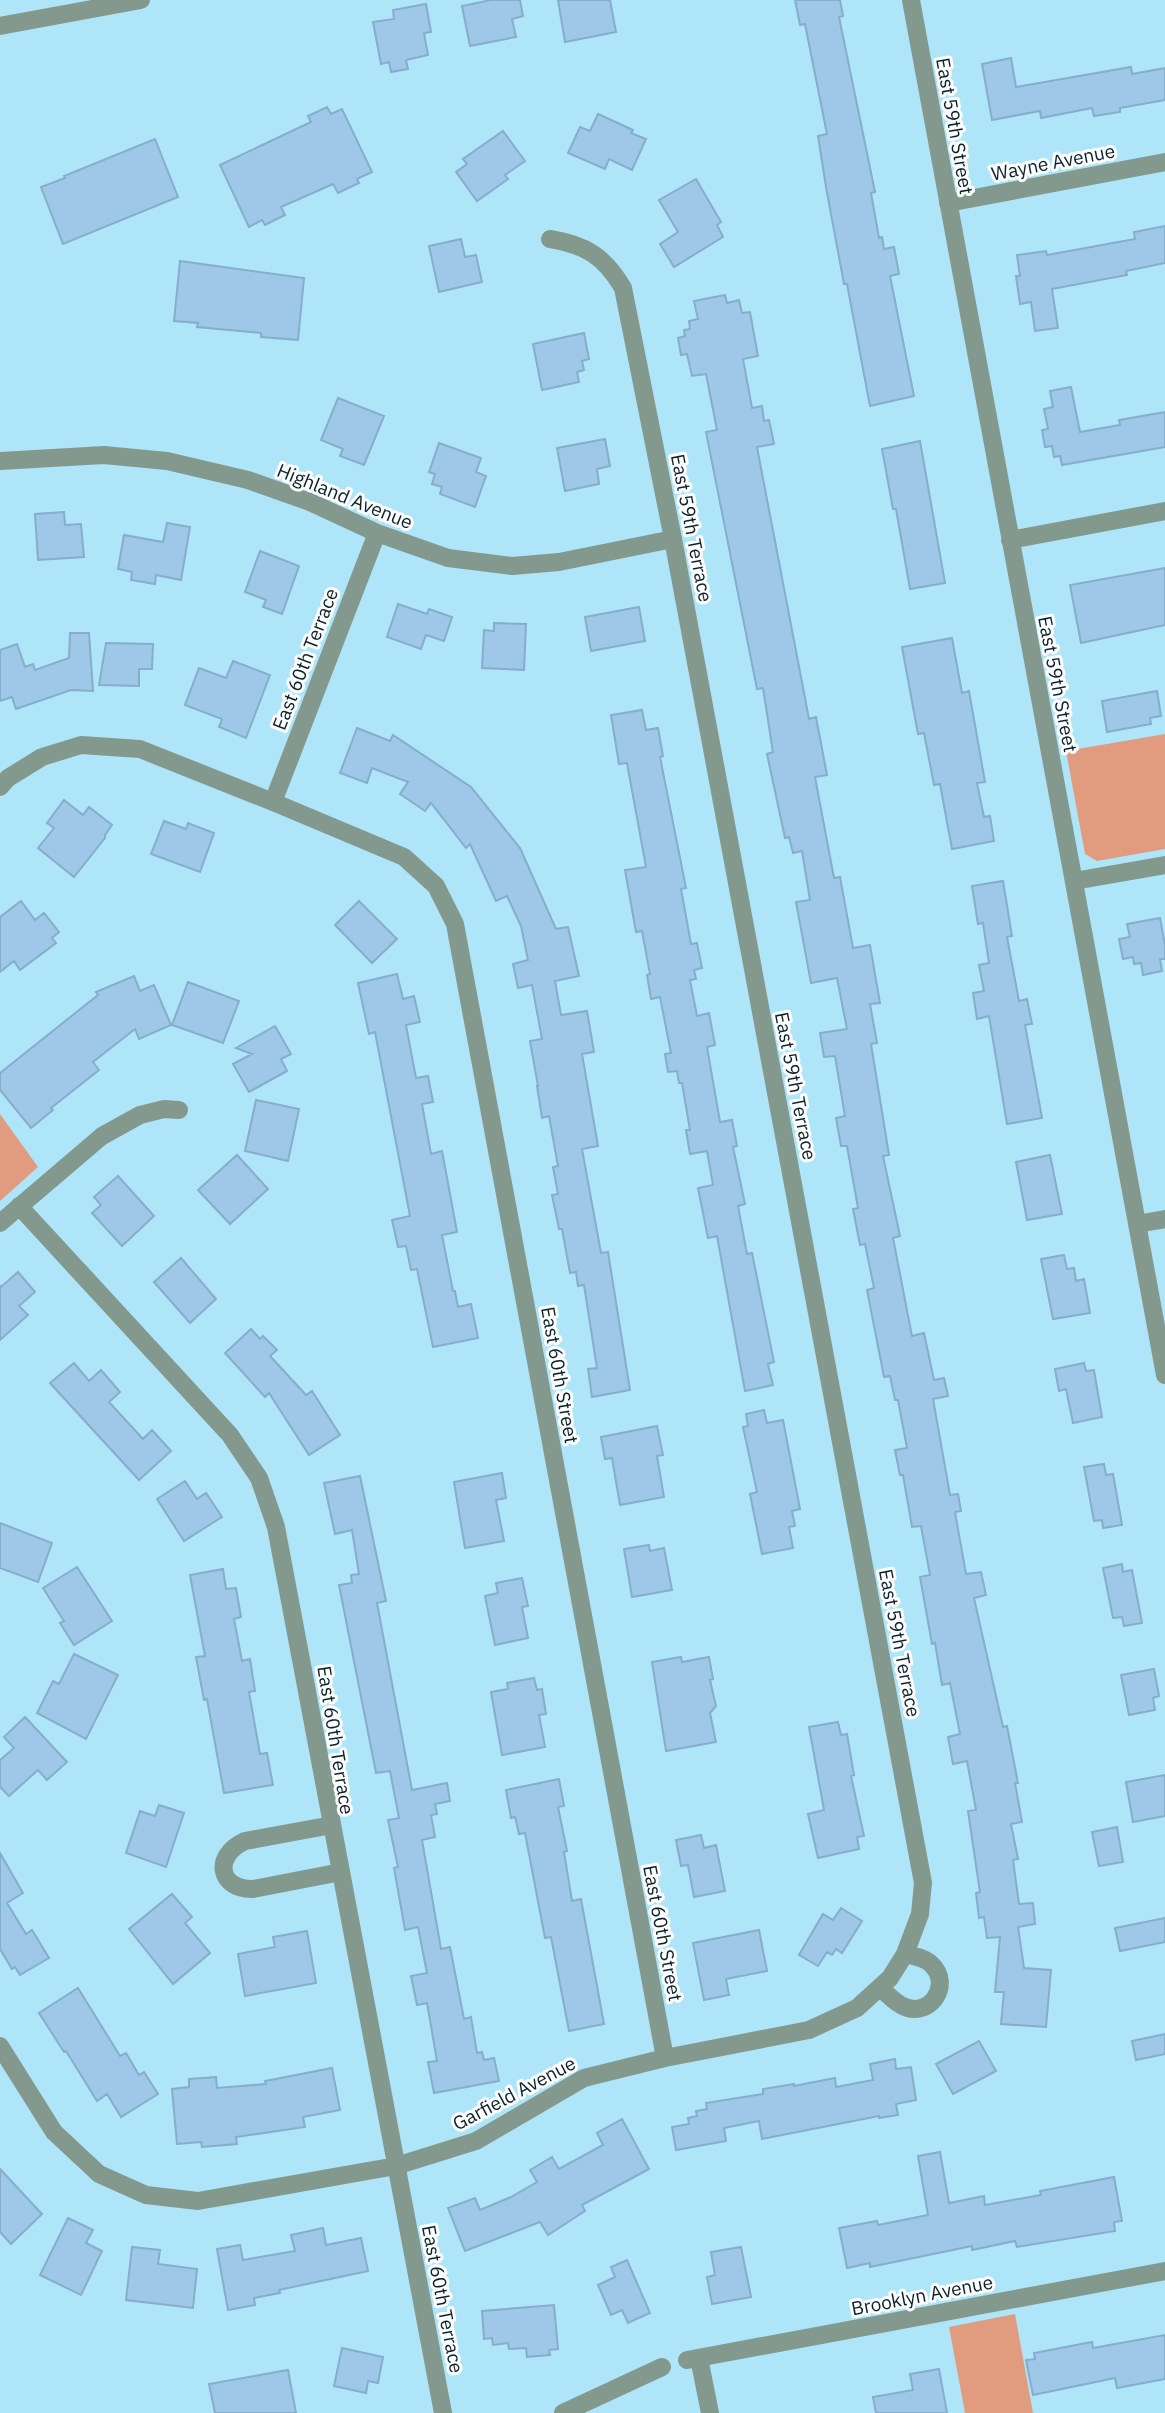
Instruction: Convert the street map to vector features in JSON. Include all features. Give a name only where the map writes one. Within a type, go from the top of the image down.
[{"type":"street","points":[[0,26],[141,0]]},
{"type":"street","name":"East 59th Street","points":[[911,0],[1165,1375]]},
{"type":"street","name":"Wayne Avenue","points":[[948,203],[1165,162]]},
{"type":"street","name":"East 59th Terrace","points":[[550,239],[575,244],[597,255],[614,272],[624,288],[673,539],[923,1883],[920,1914],[905,1954],[885,1982]]},
{"type":"street","name":"Highland Avenue","points":[[0,461],[103,455],[167,461],[260,484],[310,502],[377,533],[448,558],[512,566],[559,562],[673,539]]},
{"type":"street","points":[[1010,540],[1165,511]]},
{"type":"street","name":"East 60th Terrace","points":[[273,802],[377,533]]},
{"type":"street","name":"East 60th Street","points":[[0,787],[8,778],[42,757],[80,746],[140,749],[404,857],[436,886],[455,924],[665,2058]]},
{"type":"street","points":[[1074,881],[1165,865]]},
{"type":"street","points":[[0,1223],[102,1136],[140,1115],[164,1109],[179,1110]]},
{"type":"street","name":"East 60th Terrace","points":[[19,1206],[230,1435],[259,1478],[276,1527],[332,1825],[244,1841],[232,1847],[225,1855],[224,1870],[229,1881],[240,1890],[341,1872],[443,2413]]},
{"type":"street","points":[[1137,1224],[1165,1219]]},
{"type":"street","points":[[332,1825],[341,1872]]},
{"type":"street","points":[[885,1982],[902,2006],[924,2008],[935,2001],[940,1989],[932,1964],[905,1954]]},
{"type":"street","name":"Garfield Avenue","points":[[0,2046],[54,2132],[99,2174],[146,2195],[198,2201],[396,2166],[476,2141],[584,2078],[665,2058],[809,2030],[857,2008],[885,1982]]},
{"type":"street","name":"Brooklyn Avenue","points":[[710,2413],[693,2359],[1165,2271]]},
{"type":"street","points":[[563,2413],[662,2367]]},
{"type":"shaded area","points":[[1165,734],[1165,849],[1097,861],[1085,854],[1066,751]]},
{"type":"shaded area","points":[[0,1114],[38,1167],[0,1201]]},
{"type":"shaded area","points":[[1015,2314],[1033,2413],[965,2413],[949,2327]]},
{"type":"building","points":[[491,0],[520,0],[523,16],[512,19],[516,37],[470,46],[462,6]]},
{"type":"building","points":[[558,0],[610,0],[616,32],[565,42]]},
{"type":"building","points":[[795,0],[840,0],[843,16],[839,17],[875,192],[871,193],[879,238],[882,237],[884,249],[894,247],[899,274],[890,276],[914,396],[870,406],[826,187],[818,136],[827,134],[805,24],[800,25]]},
{"type":"building","points":[[426,4],[431,32],[424,33],[428,55],[406,60],[408,69],[391,72],[389,62],[381,64],[373,22],[394,19],[393,10]]},
{"type":"building","points":[[1011,58],[1016,87],[1131,67],[1132,74],[1165,68],[1165,100],[1094,116],[1092,108],[1041,118],[1040,111],[992,120],[982,64]]},
{"type":"building","points":[[327,107],[331,114],[342,109],[372,172],[357,179],[359,183],[338,193],[333,184],[281,207],[285,215],[265,225],[262,220],[249,227],[220,165],[311,122],[308,116]]},
{"type":"building","points":[[598,114],[646,139],[632,170],[609,159],[605,169],[568,153],[580,127],[590,131]]},
{"type":"building","points":[[503,131],[525,161],[505,175],[508,179],[477,201],[456,172],[467,164],[463,159]]},
{"type":"building","points":[[155,139],[178,197],[63,244],[41,187]]},
{"type":"building","points":[[696,179],[721,222],[717,225],[723,237],[674,267],[660,244],[678,232],[659,200]]},
{"type":"building","points":[[1165,226],[1165,263],[1126,271],[1127,275],[1052,289],[1058,328],[1035,331],[1031,302],[1020,304],[1016,276],[1020,276],[1017,255],[1046,251],[1047,255],[1135,239],[1134,232]]},
{"type":"building","points":[[461,239],[465,257],[476,255],[482,282],[439,292],[429,246]]},
{"type":"building","points":[[180,261],[304,278],[298,340],[261,337],[261,333],[197,327],[198,323],[174,321]]},
{"type":"building","points":[[725,295],[727,303],[739,300],[742,313],[750,312],[758,356],[743,359],[752,408],[762,406],[764,421],[769,420],[774,444],[757,447],[809,719],[816,717],[827,775],[815,777],[834,878],[840,877],[853,948],[870,945],[880,1003],[870,1004],[877,1043],[871,1044],[889,1155],[883,1156],[900,1236],[893,1238],[912,1336],[924,1333],[934,1380],[944,1378],[948,1396],[933,1399],[950,1495],[958,1494],[961,1511],[955,1512],[966,1574],[981,1572],[986,1595],[974,1598],[1003,1727],[1007,1726],[1018,1783],[1015,1783],[1022,1822],[1011,1824],[1018,1859],[1013,1860],[1019,1904],[1033,1903],[1035,1924],[1018,1927],[1024,1968],[1051,1970],[1046,2027],[1001,2024],[1004,1992],[995,1992],[1000,1937],[987,1938],[984,1917],[979,1918],[976,1893],[980,1892],[968,1811],[976,1810],[967,1761],[953,1764],[948,1737],[960,1734],[950,1683],[942,1685],[935,1643],[932,1644],[920,1577],[930,1575],[921,1526],[912,1527],[903,1475],[900,1475],[895,1450],[907,1448],[898,1400],[895,1400],[890,1376],[884,1377],[867,1290],[874,1288],[865,1244],[860,1245],[853,1209],[858,1208],[847,1146],[841,1146],[836,1118],[845,1116],[835,1056],[824,1057],[820,1033],[847,1029],[837,978],[811,983],[796,902],[810,900],[802,851],[793,853],[789,837],[785,838],[767,754],[773,752],[763,688],[757,689],[706,432],[717,430],[706,374],[692,376],[687,354],[681,355],[678,338],[685,336],[684,330],[690,329],[689,321],[698,319],[694,301]]},
{"type":"building","points":[[584,333],[589,359],[582,361],[584,370],[577,372],[579,382],[542,390],[533,344]]},
{"type":"building","points":[[1071,387],[1080,432],[1120,425],[1119,420],[1165,412],[1165,447],[1062,465],[1060,456],[1054,457],[1052,446],[1045,447],[1042,430],[1048,429],[1044,409],[1053,407],[1050,391]]},
{"type":"building","points":[[338,398],[384,416],[364,465],[340,456],[343,449],[321,440]]},
{"type":"building","points":[[605,439],[610,466],[597,469],[599,484],[565,491],[557,448]]},
{"type":"building","points":[[920,441],[945,583],[910,589],[882,449]]},
{"type":"building","points":[[439,443],[481,458],[476,472],[486,476],[475,507],[440,494],[442,487],[432,484],[435,474],[429,472]]},
{"type":"building","points":[[64,512],[65,525],[81,524],[84,557],[38,560],[35,514]]},
{"type":"building","points":[[167,523],[190,527],[181,580],[156,575],[155,584],[131,580],[132,572],[118,569],[124,535],[163,542]]},
{"type":"building","points":[[260,551],[299,566],[282,614],[263,607],[266,600],[245,592]]},
{"type":"building","points":[[1165,568],[1165,625],[1081,643],[1070,585]]},
{"type":"building","points":[[398,604],[427,614],[429,609],[452,617],[444,641],[426,635],[421,649],[387,637]]},
{"type":"building","points":[[639,607],[645,641],[591,651],[585,617]]},
{"type":"building","points":[[494,623],[526,624],[524,670],[482,668],[484,630],[494,631]]},
{"type":"building","points":[[70,633],[89,633],[93,691],[71,690],[16,709],[12,697],[0,701],[0,650],[17,644],[25,667],[33,664],[35,670],[69,658]]},
{"type":"building","points":[[952,638],[962,693],[969,691],[985,782],[977,783],[984,817],[990,816],[994,841],[952,849],[940,784],[934,785],[924,733],[918,734],[902,647]]},
{"type":"building","points":[[106,643],[153,644],[152,669],[139,669],[139,686],[99,685]]},
{"type":"building","points":[[233,661],[270,675],[246,738],[219,727],[222,719],[185,705],[199,668],[226,678]]},
{"type":"building","points":[[1157,691],[1161,716],[1150,718],[1151,724],[1107,732],[1102,701]]},
{"type":"building","points":[[642,710],[646,730],[658,728],[663,756],[660,757],[686,888],[681,889],[691,944],[697,943],[702,968],[694,970],[696,979],[690,980],[697,1016],[709,1013],[715,1045],[707,1047],[720,1122],[732,1120],[737,1146],[733,1147],[745,1204],[738,1206],[747,1254],[752,1253],[774,1362],[768,1364],[773,1385],[745,1391],[717,1236],[708,1238],[698,1188],[713,1185],[707,1151],[690,1154],[686,1130],[690,1130],[682,1083],[679,1083],[677,1071],[668,1072],[665,1054],[671,1053],[660,997],[651,999],[647,975],[650,974],[642,931],[636,932],[625,870],[646,867],[627,763],[619,764],[611,715]]},
{"type":"building","points":[[357,728],[390,741],[393,735],[471,787],[520,848],[556,929],[568,927],[579,976],[555,981],[561,1015],[587,1011],[594,1052],[582,1054],[598,1146],[582,1149],[601,1253],[608,1252],[630,1390],[592,1397],[588,1369],[597,1368],[584,1285],[578,1286],[576,1272],[570,1273],[562,1229],[559,1229],[552,1195],[558,1194],[553,1167],[558,1166],[549,1116],[542,1118],[530,1041],[542,1039],[532,985],[518,988],[513,964],[528,960],[521,926],[507,896],[496,901],[470,844],[466,848],[431,803],[425,811],[400,794],[408,782],[372,768],[367,783],[340,773]]},
{"type":"building","points":[[64,800],[83,815],[89,807],[112,825],[74,877],[38,848],[54,828],[47,823]]},
{"type":"building","points":[[164,821],[186,829],[188,823],[214,833],[200,872],[151,854]]},
{"type":"building","points":[[1003,881],[1012,936],[1007,937],[1019,1001],[1027,999],[1032,1024],[1025,1025],[1042,1118],[1007,1124],[989,1016],[977,1019],[973,993],[984,991],[979,965],[989,963],[983,923],[978,924],[972,886]]},
{"type":"building","points":[[21,901],[35,920],[44,913],[59,932],[52,938],[56,943],[20,970],[14,961],[0,972],[0,917]]},
{"type":"building","points":[[359,901],[397,939],[372,963],[335,925]]},
{"type":"building","points":[[1160,918],[1165,945],[1165,959],[1160,959],[1162,971],[1143,975],[1141,963],[1134,964],[1133,957],[1123,959],[1119,939],[1130,937],[1127,924]]},
{"type":"building","points":[[397,974],[403,999],[414,996],[420,1022],[406,1025],[416,1078],[428,1076],[433,1102],[422,1104],[431,1154],[442,1151],[457,1232],[442,1235],[453,1291],[458,1307],[471,1304],[478,1338],[433,1347],[417,1269],[411,1270],[406,1246],[398,1247],[392,1220],[410,1216],[375,1032],[369,1034],[358,983]]},
{"type":"building","points":[[134,976],[140,991],[154,985],[171,1025],[139,1039],[135,1029],[93,1062],[99,1070],[51,1108],[53,1110],[31,1128],[0,1090],[0,1073],[98,995],[96,992]]},
{"type":"building","points":[[188,982],[239,1001],[223,1043],[172,1025]]},
{"type":"building","points":[[275,1026],[291,1054],[281,1059],[287,1071],[249,1092],[233,1064],[252,1054],[236,1048]]},
{"type":"building","points":[[256,1100],[299,1109],[288,1161],[245,1151]]},
{"type":"building","points":[[237,1155],[268,1189],[230,1224],[198,1190]]},
{"type":"building","points":[[1050,1155],[1062,1214],[1027,1220],[1016,1162]]},
{"type":"building","points":[[118,1176],[154,1216],[122,1246],[92,1213],[101,1205],[94,1197]]},
{"type":"building","points":[[1064,1255],[1067,1269],[1074,1268],[1076,1281],[1084,1279],[1090,1313],[1053,1319],[1041,1259]]},
{"type":"building","points":[[181,1258],[216,1299],[190,1323],[154,1282]]},
{"type":"building","points":[[18,1272],[35,1292],[19,1306],[28,1315],[0,1340],[0,1286]]},
{"type":"building","points":[[251,1329],[260,1339],[263,1336],[277,1350],[270,1356],[306,1395],[312,1391],[340,1435],[309,1455],[269,1393],[265,1397],[225,1353]]},
{"type":"building","points":[[74,1363],[89,1381],[101,1370],[120,1392],[109,1402],[143,1439],[152,1430],[171,1451],[139,1480],[50,1383]]},
{"type":"building","points":[[1084,1363],[1086,1371],[1094,1370],[1102,1417],[1073,1423],[1066,1389],[1059,1391],[1055,1369]]},
{"type":"building","points":[[764,1410],[767,1423],[783,1420],[800,1509],[792,1511],[795,1526],[789,1527],[793,1548],[762,1554],[750,1494],[757,1492],[743,1427],[748,1426],[746,1414]]},
{"type":"building","points":[[657,1426],[663,1455],[657,1456],[664,1497],[620,1505],[612,1458],[605,1459],[601,1437]]},
{"type":"building","points":[[1104,1464],[1106,1475],[1113,1474],[1122,1525],[1103,1528],[1102,1520],[1094,1521],[1084,1467]]},
{"type":"building","points":[[502,1473],[506,1498],[496,1500],[504,1541],[465,1548],[454,1482]]},
{"type":"building","points":[[360,1476],[386,1601],[377,1603],[412,1790],[447,1783],[450,1801],[435,1804],[437,1814],[431,1815],[435,1837],[422,1840],[441,1949],[450,1947],[464,2019],[471,2017],[477,2053],[482,2052],[484,2060],[494,2058],[499,2081],[434,2093],[428,2062],[437,2061],[427,2003],[417,2005],[411,1976],[427,1973],[418,1927],[405,1930],[394,1868],[398,1867],[388,1820],[399,1818],[390,1771],[376,1773],[339,1585],[352,1583],[351,1575],[359,1574],[352,1530],[335,1534],[324,1483]]},
{"type":"building","points":[[185,1481],[197,1499],[206,1493],[222,1517],[184,1541],[157,1499]]},
{"type":"building","points":[[0,1523],[52,1543],[38,1582],[0,1568]]},
{"type":"building","points":[[649,1545],[650,1551],[664,1548],[672,1590],[632,1597],[624,1549]]},
{"type":"building","points":[[1122,1564],[1123,1572],[1132,1570],[1142,1623],[1124,1626],[1122,1617],[1113,1618],[1103,1568]]},
{"type":"building","points":[[77,1567],[112,1621],[74,1645],[60,1623],[64,1621],[43,1588]]},
{"type":"building","points":[[223,1569],[226,1589],[236,1588],[241,1617],[234,1619],[242,1661],[250,1659],[255,1691],[249,1692],[260,1754],[267,1753],[273,1785],[224,1793],[207,1699],[204,1700],[196,1657],[205,1656],[190,1575]]},
{"type":"building","points":[[522,1578],[528,1606],[522,1607],[528,1638],[495,1645],[485,1596],[498,1593],[496,1583]]},
{"type":"building","points":[[74,1654],[118,1675],[86,1739],[37,1713],[53,1681],[59,1684]]},
{"type":"building","points":[[681,1657],[682,1662],[709,1657],[713,1679],[710,1680],[716,1706],[710,1713],[716,1742],[666,1751],[652,1662]]},
{"type":"building","points":[[1154,1669],[1159,1696],[1153,1698],[1155,1710],[1129,1715],[1121,1675]]},
{"type":"building","points":[[534,1678],[537,1690],[542,1689],[546,1714],[539,1715],[545,1747],[502,1755],[491,1692],[508,1689],[507,1683]]},
{"type":"building","points":[[25,1717],[67,1762],[47,1780],[38,1770],[9,1796],[0,1787],[0,1760],[14,1748],[4,1737]]},
{"type":"building","points":[[838,1722],[841,1735],[847,1734],[854,1775],[851,1776],[864,1836],[857,1837],[859,1849],[818,1858],[808,1814],[824,1810],[809,1727]]},
{"type":"building","points":[[1165,1775],[1165,1816],[1133,1822],[1126,1782]]},
{"type":"building","points":[[559,1779],[564,1806],[558,1807],[567,1851],[564,1852],[572,1901],[581,1899],[604,2024],[569,2031],[551,1937],[545,1938],[525,1833],[519,1834],[515,1817],[511,1818],[506,1790]]},
{"type":"building","points":[[159,1805],[184,1813],[166,1867],[126,1853],[140,1811],[155,1816]]},
{"type":"building","points":[[1117,1827],[1123,1862],[1099,1866],[1092,1832]]},
{"type":"building","points":[[701,1835],[704,1848],[716,1845],[725,1891],[694,1897],[688,1865],[681,1866],[676,1840]]},
{"type":"building","points":[[0,1853],[23,1893],[7,1903],[26,1934],[32,1930],[49,1958],[20,1975],[15,1967],[12,1969],[0,1949]]},
{"type":"building","points":[[172,1894],[192,1917],[185,1923],[210,1953],[173,1984],[129,1929]]},
{"type":"building","points":[[841,1908],[862,1921],[842,1953],[836,1949],[832,1955],[827,1952],[818,1966],[799,1955],[823,1914],[833,1920]]},
{"type":"building","points":[[1165,1918],[1165,1942],[1120,1951],[1115,1928]]},
{"type":"building","points":[[759,1930],[767,1971],[726,1979],[729,1995],[704,2000],[693,1943]]},
{"type":"building","points":[[307,1931],[316,1983],[245,1996],[238,1954],[275,1947],[273,1937]]},
{"type":"building","points":[[78,1988],[120,2056],[126,2053],[139,2075],[144,2072],[158,2094],[121,2117],[107,2094],[97,2101],[39,2013]]},
{"type":"building","points":[[1165,2034],[1165,2054],[1136,2060],[1132,2041]]},
{"type":"building","points":[[979,2041],[996,2071],[953,2094],[936,2064]]},
{"type":"building","points":[[895,2059],[896,2069],[911,2067],[916,2100],[896,2104],[898,2115],[879,2116],[762,2139],[759,2121],[724,2128],[726,2141],[676,2150],[672,2127],[689,2124],[688,2118],[697,2116],[696,2111],[707,2109],[706,2103],[763,2094],[763,2089],[835,2078],[836,2087],[873,2080],[870,2064]]},
{"type":"building","points":[[332,2068],[340,2110],[303,2117],[305,2127],[236,2137],[237,2144],[202,2147],[201,2142],[177,2144],[172,2089],[189,2087],[189,2079],[216,2077],[217,2088],[266,2084],[265,2081]]},
{"type":"building","points":[[622,2119],[649,2169],[582,2205],[585,2211],[548,2235],[540,2222],[465,2251],[448,2208],[475,2198],[480,2210],[511,2197],[537,2182],[530,2170],[552,2157],[559,2169],[603,2145],[597,2133]]},
{"type":"building","points":[[940,2152],[949,2203],[984,2196],[985,2205],[1041,2195],[1040,2191],[1114,2177],[1122,2221],[1114,2222],[1115,2231],[1017,2247],[1015,2241],[972,2250],[972,2246],[870,2267],[870,2263],[847,2268],[839,2228],[877,2221],[878,2225],[928,2215],[918,2156]]},
{"type":"building","points":[[0,2169],[42,2214],[11,2244],[0,2232]]},
{"type":"building","points":[[68,2218],[93,2230],[86,2243],[102,2251],[81,2295],[40,2275]]},
{"type":"building","points":[[323,2228],[326,2245],[361,2238],[368,2271],[279,2290],[280,2293],[254,2298],[255,2305],[228,2310],[217,2249],[240,2245],[243,2260],[295,2251],[291,2235]]},
{"type":"building","points":[[132,2247],[160,2250],[158,2264],[197,2269],[193,2308],[126,2300]]},
{"type":"building","points":[[741,2247],[751,2297],[712,2304],[707,2277],[715,2275],[711,2252]]},
{"type":"building","points":[[627,2260],[650,2313],[628,2323],[622,2310],[611,2315],[598,2285],[615,2277],[611,2267]]},
{"type":"building","points":[[554,2305],[558,2349],[549,2350],[550,2355],[527,2357],[526,2348],[509,2349],[508,2343],[493,2345],[492,2338],[484,2339],[482,2311]]},
{"type":"building","points":[[1165,2335],[1165,2379],[1117,2388],[1115,2378],[1033,2395],[1026,2360],[1035,2359],[1034,2353],[1092,2342],[1093,2348]]},
{"type":"building","points":[[342,2348],[383,2357],[378,2383],[368,2381],[366,2393],[334,2386]]},
{"type":"building","points":[[939,2369],[947,2413],[876,2413],[873,2397],[913,2390],[910,2374]]},
{"type":"building","points":[[288,2370],[296,2413],[215,2413],[209,2384]]}]
